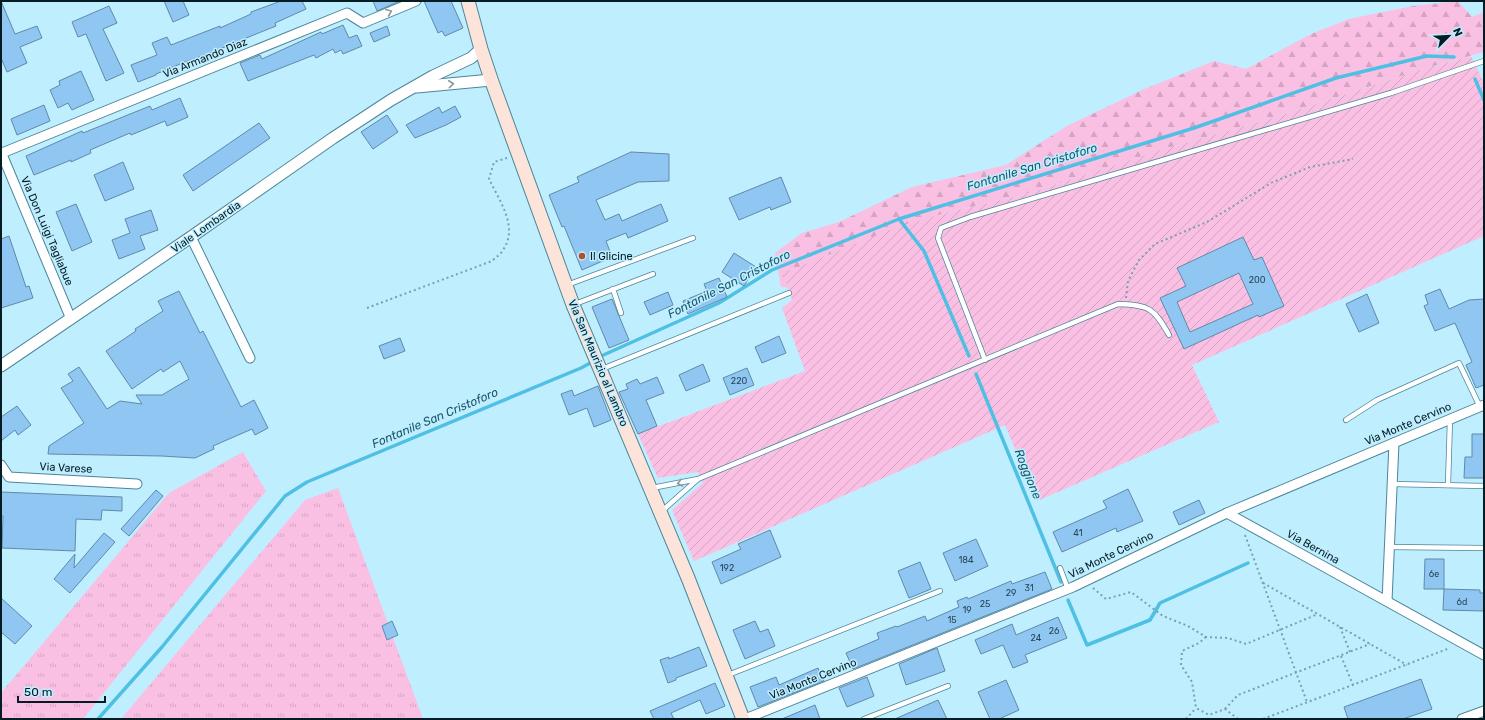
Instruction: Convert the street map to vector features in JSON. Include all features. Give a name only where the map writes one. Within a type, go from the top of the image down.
[{"type":"main road","name":"Via San Maurizio al Lambro","points":[[468,1],[491,80],[573,305],[691,584],[744,719]]},
{"type":"street","name":"Via Armando Diaz","points":[[1,153],[347,13],[363,23],[416,1]]},
{"type":"street","name":"Viale Lombardia","points":[[1,366],[191,237],[333,138],[391,100],[471,58],[481,49]]},
{"type":"street","name":"Viale Lombardia","points":[[412,88],[491,80]]},
{"type":"street","name":"Via Don Luigi Tagliabue","points":[[1,153],[71,319]]},
{"type":"street","points":[[191,237],[250,358]]},
{"type":"street","name":"Via Monte Cervino","points":[[744,719],[1068,589],[1227,513],[1482,406]]},
{"type":"street","points":[[1386,601],[1394,443]]},
{"type":"street","name":"Via Varese","points":[[1,465],[9,477],[137,484]]},
{"type":"street","name":"Via Bernina","points":[[1227,513],[1484,655]]},
{"type":"street","points":[[1462,719],[1484,711]]},
{"type":"lane","points":[[985,360],[938,238],[941,228],[970,217],[1391,93],[1484,60]]},
{"type":"lane","points":[[566,285],[693,238]]},
{"type":"lane","points":[[573,305],[653,274]]},
{"type":"lane","points":[[613,289],[621,313]]},
{"type":"lane","points":[[597,362],[789,293]]},
{"type":"lane","points":[[651,489],[698,479],[1118,304],[1135,305],[1150,309],[1162,322],[1170,335]]},
{"type":"lane","points":[[1346,420],[1377,400],[1460,363],[1482,406]]},
{"type":"lane","points":[[1448,485],[1450,419]]},
{"type":"lane","points":[[660,512],[698,479]]},
{"type":"lane","points":[[1392,484],[1484,486]]},
{"type":"lane","points":[[1389,547],[1484,548]]},
{"type":"lane","points":[[1060,568],[1068,589]]},
{"type":"lane","points":[[726,676],[940,591]]},
{"type":"lane","points":[[864,719],[948,686]]},
{"type":"path","points":[[368,308],[492,261],[503,250],[509,237],[509,222],[489,179],[494,162],[518,154]]},
{"type":"path","points":[[1126,304],[1128,281],[1139,260],[1155,244],[1207,222],[1271,183],[1310,167],[1353,159]]},
{"type":"path","points":[[1243,531],[1307,702]]},
{"type":"path","points":[[1262,583],[1407,665]]},
{"type":"path","points":[[1090,586],[1106,599],[1131,592],[1163,616],[1188,626],[1206,637],[1228,638],[1246,644],[1318,614]]},
{"type":"path","points":[[1339,626],[1350,652]]},
{"type":"path","points":[[1196,708],[1192,682],[1181,665],[1182,651],[1199,643],[1206,637]]},
{"type":"path","points":[[1196,708],[1209,715],[1224,710],[1238,696],[1370,644]]},
{"type":"path","points":[[1263,719],[1462,644]]},
{"type":"path","points":[[1341,656],[1353,685]]},
{"type":"path","points":[[1186,719],[1196,708]]},
{"type":"path","points":[[1224,710],[1238,719]]},
{"type":"green space","points":[[1458,1],[1472,17],[1484,12],[1484,52],[1423,69],[1273,118],[1164,149],[1026,194],[945,213],[813,289],[781,287],[775,253],[802,233],[839,222],[912,187],[1006,165],[1067,126],[1142,90],[1214,61],[1246,69],[1311,34],[1349,19],[1413,6]]},
{"type":"green space","points":[[1471,56],[1484,83],[1484,236],[1192,365],[1219,422],[1037,501],[1005,425],[694,561],[672,510],[703,483],[698,472],[658,478],[638,434],[805,371],[782,308],[792,300],[783,273],[897,227],[945,213],[1026,194],[1164,149],[1273,118],[1423,69]]},
{"type":"green space","points":[[243,452],[266,491],[83,719],[1,719],[1,693],[169,493]]},
{"type":"green space","points":[[338,488],[423,719],[121,719],[305,500]]},
{"type":"building","points":[[1,1],[15,34],[37,26],[42,38],[20,47],[27,63],[7,72],[1,58]]},
{"type":"building","points":[[164,1],[183,1],[189,15],[173,22]]},
{"type":"building","points":[[281,1],[302,1],[306,9],[275,23],[276,26],[138,82],[131,65],[157,55],[152,43],[167,37],[171,45],[220,26],[220,28],[251,14],[251,12]]},
{"type":"building","points":[[373,1],[400,1],[377,11]]},
{"type":"building","points":[[424,1],[451,1],[463,28],[445,36],[442,31],[438,33]]},
{"type":"building","points":[[109,6],[117,23],[103,29],[124,73],[106,81],[86,34],[78,37],[72,22]]},
{"type":"building","points":[[343,25],[349,38],[357,35],[362,46],[343,54],[341,50],[335,53],[333,49],[316,58],[314,55],[248,81],[240,63],[260,55],[262,59],[321,32],[322,34]]},
{"type":"building","points":[[387,26],[390,35],[374,42],[370,33]]},
{"type":"building","points":[[81,71],[94,100],[72,110],[68,103],[58,108],[50,90],[60,85],[59,81]]},
{"type":"building","points":[[180,98],[188,117],[167,126],[165,121],[131,135],[130,133],[90,150],[91,153],[71,162],[71,160],[34,175],[26,156],[82,131],[83,133],[150,106],[152,110]]},
{"type":"building","points":[[44,105],[50,121],[17,135],[11,119]]},
{"type":"building","points":[[455,106],[461,117],[415,138],[406,125],[439,107],[442,113]]},
{"type":"building","points":[[387,115],[398,132],[373,149],[361,132]]},
{"type":"building","points":[[259,123],[270,138],[193,191],[183,175]]},
{"type":"building","points":[[631,152],[669,154],[669,181],[638,182],[596,200],[605,220],[619,214],[622,221],[661,204],[668,221],[628,238],[626,233],[606,241],[612,257],[582,270],[564,226],[562,227],[549,195],[579,182],[577,177]]},
{"type":"building","points":[[123,162],[134,189],[105,201],[94,175]]},
{"type":"building","points":[[781,177],[791,202],[771,210],[770,207],[739,220],[729,198]]},
{"type":"building","points":[[76,204],[92,242],[72,251],[56,212]]},
{"type":"building","points":[[151,210],[158,230],[140,236],[145,249],[119,259],[112,240],[130,233],[125,219]]},
{"type":"building","points":[[9,236],[26,287],[29,286],[33,298],[1,308],[1,239]]},
{"type":"building","points":[[1243,237],[1254,260],[1262,257],[1284,306],[1259,317],[1258,315],[1184,349],[1160,298],[1186,286],[1177,268]],"holes":[[[1239,273],[1253,304],[1190,332],[1177,302]]]},
{"type":"building","points":[[734,253],[756,267],[744,286],[722,272]]},
{"type":"building","points":[[719,278],[727,297],[688,314],[683,301],[707,291],[704,284]]},
{"type":"building","points":[[1440,289],[1449,309],[1469,300],[1484,299],[1484,385],[1476,388],[1466,365],[1472,362],[1455,323],[1435,331],[1424,306],[1428,304],[1425,295]]},
{"type":"building","points":[[179,291],[200,333],[203,331],[241,407],[254,400],[268,428],[255,435],[252,429],[213,446],[214,449],[195,458],[48,454],[49,446],[84,423],[61,388],[73,381],[68,374],[79,367],[107,409],[120,401],[142,404],[136,395],[162,395],[189,379],[180,361],[163,372],[161,369],[132,389],[106,351],[136,331],[135,329],[163,311],[158,301]]},
{"type":"building","points":[[668,292],[673,305],[650,315],[644,302]]},
{"type":"building","points":[[1367,294],[1379,323],[1359,332],[1346,304]]},
{"type":"building","points":[[612,299],[629,340],[609,348],[592,307]]},
{"type":"building","points":[[779,336],[786,353],[762,363],[755,347]]},
{"type":"building","points":[[400,338],[405,351],[384,359],[379,346]]},
{"type":"building","points":[[703,364],[710,381],[686,391],[679,375]]},
{"type":"building","points":[[747,368],[754,385],[730,395],[723,378]]},
{"type":"building","points":[[657,377],[664,393],[646,400],[657,426],[638,434],[619,392],[628,389],[626,384],[637,379],[640,384]]},
{"type":"building","points":[[598,386],[611,420],[594,427],[587,408],[569,415],[561,394],[572,390],[574,396]]},
{"type":"building","points":[[17,406],[31,425],[18,435],[15,430],[1,441],[1,417]]},
{"type":"building","points":[[1472,434],[1484,434],[1484,478],[1464,478],[1465,457],[1472,457]]},
{"type":"building","points":[[1128,489],[1143,521],[1117,532],[1116,528],[1062,552],[1053,532],[1107,508],[1103,501]]},
{"type":"building","points":[[156,490],[163,496],[129,536],[121,529]]},
{"type":"building","points":[[1,492],[122,497],[122,511],[102,510],[101,520],[76,519],[75,551],[2,548],[3,516],[1,516]]},
{"type":"building","points":[[1199,500],[1205,513],[1179,525],[1173,512]]},
{"type":"building","points":[[770,530],[781,557],[721,584],[712,562],[741,549],[738,544]]},
{"type":"building","points":[[104,533],[115,542],[70,593],[54,579],[75,554],[74,568]]},
{"type":"building","points":[[976,539],[988,566],[955,581],[943,553]]},
{"type":"building","points":[[1425,559],[1444,559],[1444,589],[1424,589]]},
{"type":"building","points":[[920,562],[931,589],[909,598],[898,571]]},
{"type":"building","points":[[1045,572],[1052,589],[853,669],[846,653],[879,639],[877,633],[925,616],[927,621],[959,607],[957,601],[967,597],[968,599],[1011,581],[1012,584]]},
{"type":"building","points":[[1444,589],[1480,590],[1480,593],[1484,593],[1484,611],[1443,610]]},
{"type":"building","points":[[1,598],[32,626],[15,644],[1,632]]},
{"type":"building","points":[[1058,617],[1067,638],[1025,655],[1028,662],[1013,668],[1003,645],[981,654],[975,640],[1012,624],[1016,635]]},
{"type":"building","points":[[392,621],[398,635],[387,640],[382,626]]},
{"type":"building","points":[[755,621],[760,632],[768,629],[775,646],[745,659],[733,630]]},
{"type":"building","points":[[699,647],[707,666],[676,678],[676,680],[668,683],[660,660],[669,657],[669,659]]},
{"type":"building","points":[[937,648],[945,671],[906,685],[899,664]]},
{"type":"building","points":[[818,668],[824,681],[758,707],[750,687],[776,677],[779,685]]},
{"type":"building","points":[[867,677],[874,696],[847,707],[839,688]]},
{"type":"building","points":[[1421,679],[1432,709],[1403,719],[1348,719],[1344,707]]},
{"type":"building","points":[[1006,680],[1019,710],[999,719],[990,719],[978,692]]},
{"type":"building","points":[[715,683],[725,706],[706,714],[700,700],[671,713],[674,719],[654,719],[650,711]]},
{"type":"building","points":[[938,700],[947,719],[895,719]]},
{"type":"building","points":[[815,705],[820,719],[782,719]]},
{"type":"waterway","name":"Fontanile San Cristoforo","points":[[599,357],[719,303],[772,270],[899,219],[1194,128],[1336,78],[1427,56],[1454,57]]},
{"type":"waterway","name":"Fontanile San Cristoforo","points":[[1475,79],[1484,100]]},
{"type":"waterway","name":"Roggione","points":[[899,219],[924,251],[969,356]]},
{"type":"waterway","name":"Fontanile San Cristoforo","points":[[98,719],[162,647],[285,496],[307,482],[581,368],[594,361]]},
{"type":"waterway","name":"Roggione","points":[[976,374],[1061,582]]},
{"type":"waterway","points":[[1068,600],[1087,645],[1150,620],[1160,603],[1248,563]]},
{"type":"place","name":"Il Glicine","points":[[582,256]]}]
